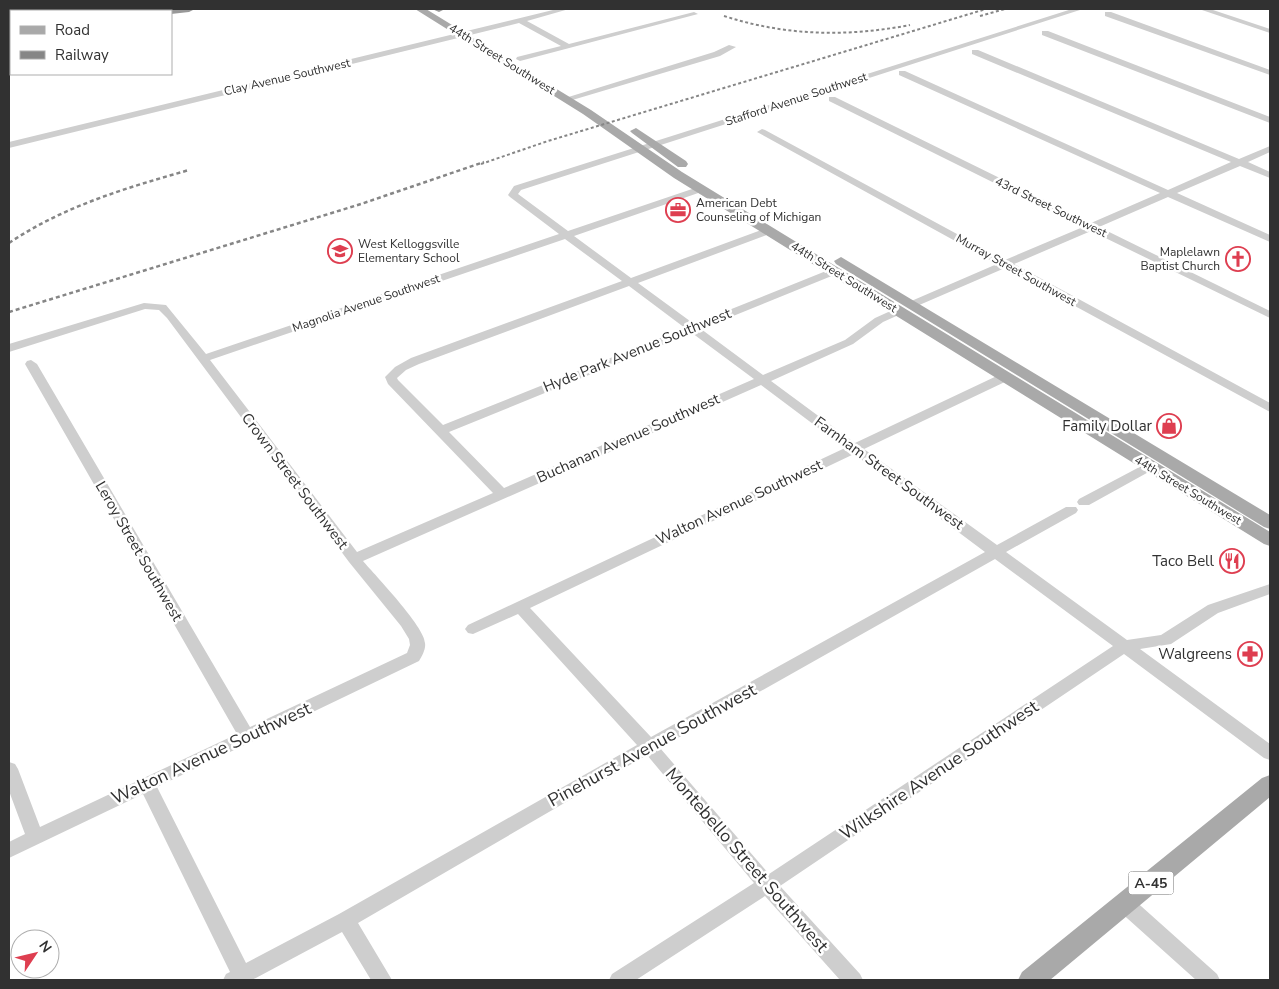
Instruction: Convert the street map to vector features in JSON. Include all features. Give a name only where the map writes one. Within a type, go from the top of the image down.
[{"type":"highway","points":[[108,10],[127,9]]},
{"type":"highway","points":[[172,11],[190,9]]},
{"type":"main road","name":"44th Street Southwest","points":[[420,9],[520,59],[579,94],[700,189],[774,227]]},
{"type":"main road","name":"44th Street Southwest","points":[[438,9],[469,33],[566,98],[646,146],[689,169],[774,227],[795,247],[835,262],[906,307],[1005,377],[1270,540]]},
{"type":"main road","name":"44th Street Southwest","points":[[906,307],[1089,410],[1270,523]]},
{"type":"main road","points":[[1050,405],[1080,412],[1089,410]]},
{"type":"main road","points":[[1096,434],[1127,434]]},
{"type":"main road","points":[[1149,466],[1174,473],[1190,472]]},
{"type":"main road","name":"A-45","points":[[1031,980],[1270,784]]},
{"type":"street","name":"Clay Avenue Southwest","points":[[9,145],[565,9]]},
{"type":"street","name":"Stafford Avenue Southwest","points":[[514,191],[517,188],[646,146],[1079,9]]},
{"type":"street","points":[[1203,9],[1270,31]]},
{"type":"street","points":[[520,59],[694,14]]},
{"type":"street","points":[[1108,14],[1270,72]]},
{"type":"street","points":[[520,20],[569,47]]},
{"type":"street","points":[[1045,34],[1270,120]]},
{"type":"street","points":[[566,98],[718,54],[732,47]]},
{"type":"street","points":[[976,52],[1270,175]]},
{"type":"street","points":[[902,73],[1270,239]]},
{"type":"street","name":"43rd Street Southwest","points":[[832,99],[1270,315]]},
{"type":"street","name":"Murray Street Southwest","points":[[762,132],[1270,408]]},
{"type":"street","name":"Buchanan Avenue Southwest","points":[[354,558],[849,342],[879,320],[906,307],[1167,192],[1270,149]]},
{"type":"street","name":"Magnolia Avenue Southwest","points":[[202,360],[700,189]]},
{"type":"street","name":"Farnham Street Southwest","points":[[514,191],[513,195],[520,202],[1270,753]]},
{"type":"street","points":[[502,494],[392,381],[391,377],[394,373],[402,367],[415,362],[774,227]]},
{"type":"street","name":"Hyde Park Avenue Southwest","points":[[440,431],[692,328],[835,262]]},
{"type":"street","name":"Crown Street Southwest","points":[[9,348],[144,306],[162,307],[171,316],[202,360],[414,634],[418,645],[413,657]]},
{"type":"street","name":"Leroy Street Southwest","points":[[31,364],[247,737]]},
{"type":"street","name":"Walton Avenue Southwest","points":[[473,629],[1005,377]]},
{"type":"street","name":"Pinehurst Avenue Southwest","points":[[238,978],[346,920],[648,746],[1149,466]]},
{"type":"street","name":"Wilkshire Avenue Southwest","points":[[619,980],[767,885],[1125,646],[1165,640],[1214,609],[1270,589]]},
{"type":"street","name":"Montebello Street Southwest","points":[[520,607],[648,746],[767,885],[853,980]]},
{"type":"street","name":"Walton Avenue Southwest","points":[[9,850],[413,657]]},
{"type":"street","points":[[9,769],[35,837]]},
{"type":"street","points":[[146,784],[238,978]]},
{"type":"street","points":[[1125,904],[1210,980]]},
{"type":"street","points":[[346,920],[382,980]]},
{"type":"railway","points":[[481,164],[548,141],[986,9]]},
{"type":"railway","points":[[980,16],[1005,9]]},
{"type":"railway","points":[[724,16],[747,23],[793,31],[840,33],[910,25]]},
{"type":"railway","points":[[9,312],[361,204],[484,162]]},
{"type":"railway","points":[[9,243],[51,219],[96,199],[189,170]]},
{"type":"place","name":"American Debt Counseling of Michigan","points":[[678,210]]},
{"type":"place","name":"West Kelloggsville Elementary School","points":[[340,251]]},
{"type":"place","name":"Maplelawn Baptist Church","points":[[1238,259]]},
{"type":"place","name":"Family Dollar","points":[[1169,426]]},
{"type":"place","name":"Taco Bell","points":[[1232,561]]},
{"type":"place","name":"Walgreens","points":[[1250,654]]}]
